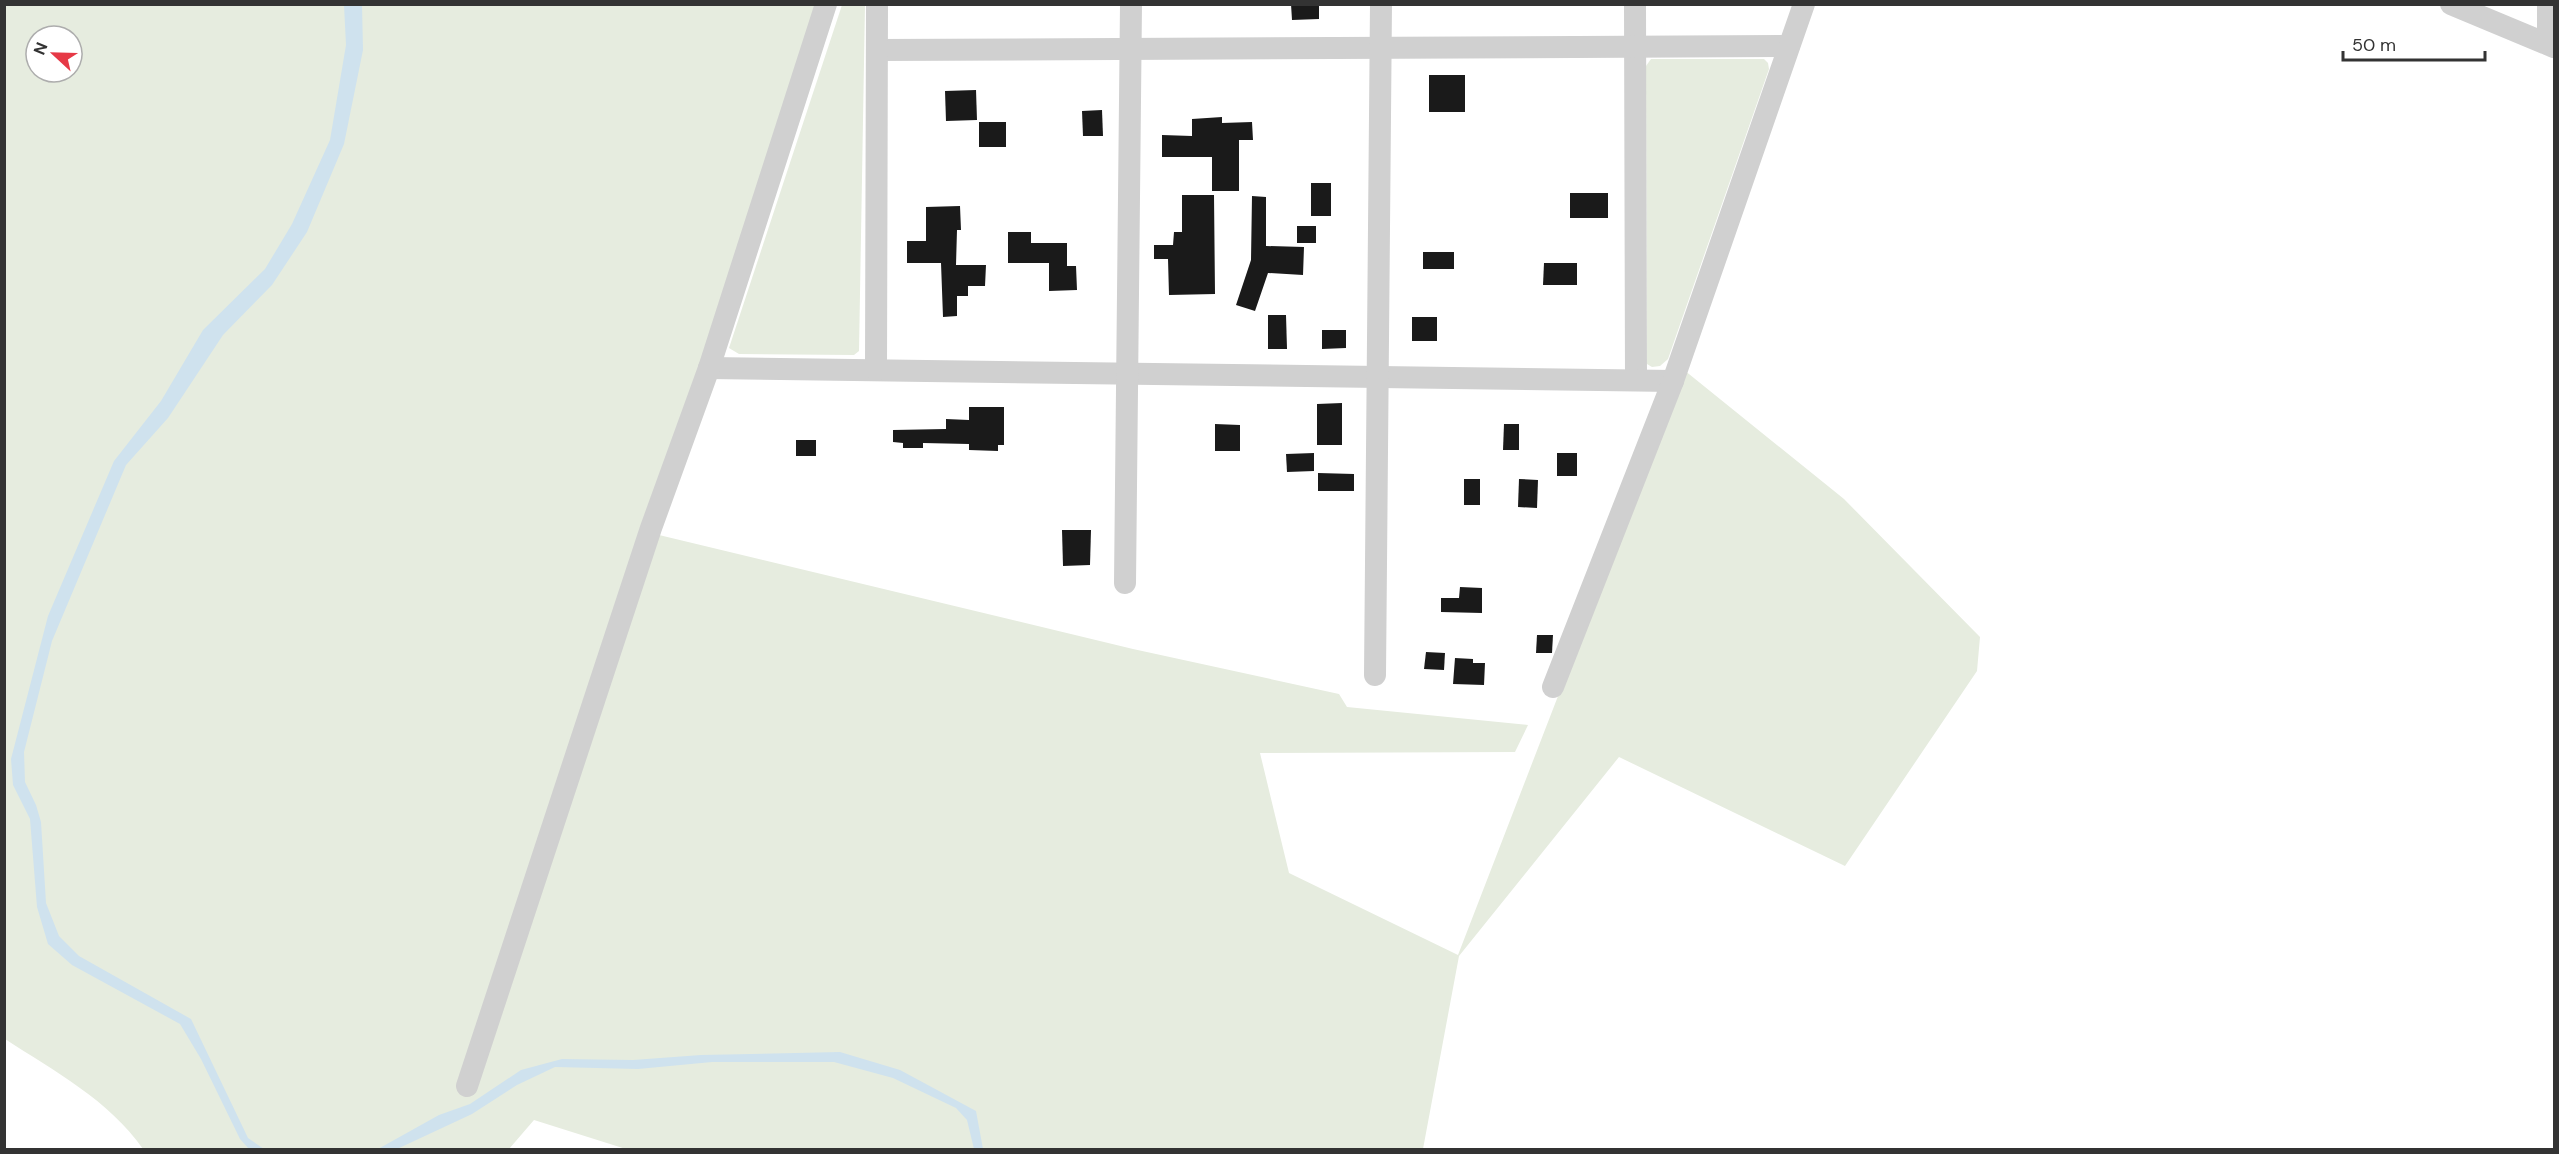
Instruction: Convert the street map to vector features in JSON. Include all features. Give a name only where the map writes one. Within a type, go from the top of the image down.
[{"type":"street","points":[[467,1086],[651,528],[709,368],[826,4]]},
{"type":"street","points":[[876,370],[877,4]]},
{"type":"street","points":[[1125,583],[1131,4]]},
{"type":"street","points":[[1375,675],[1381,4]]},
{"type":"street","points":[[1635,4],[1635,380]]},
{"type":"street","points":[[1554,687],[1673,381],[1803,4]]},
{"type":"street","points":[[2451,4],[2551,45],[2548,4]]},
{"type":"street","points":[[877,50],[1789,46]]},
{"type":"street","points":[[709,368],[1673,381]]},
{"type":"shaded area","points":[[4,5],[819,5],[659,535],[1133,649],[1339,694],[1347,707],[1528,725],[1515,752],[1260,753],[1289,873],[1458,955],[1684,370],[1844,499],[1980,637],[1977,671],[1845,866],[1619,757],[1459,956],[1423,1149],[629,1150],[534,1120],[509,1149],[143,1149],[114,1116],[61,1075],[5,1039]]},
{"type":"shaded area","points":[[842,5],[865,5],[859,351],[854,355],[739,354],[729,348]]},
{"type":"shaded area","points":[[1651,59],[1764,59],[1769,69],[1668,359],[1660,366],[1652,367],[1647,364],[1646,66]]},
{"type":"water","points":[[344,5],[362,5],[363,50],[344,144],[307,232],[272,285],[223,335],[168,418],[126,465],[52,641],[24,752],[25,782],[41,822],[46,903],[59,936],[79,956],[191,1019],[248,1138],[264,1149],[249,1149],[240,1139],[201,1059],[180,1024],[72,965],[48,944],[37,907],[30,819],[13,785],[11,759],[48,616],[114,461],[161,401],[203,330],[265,269],[292,224],[330,140],[346,45]]},
{"type":"water","points":[[840,1052],[900,1070],[976,1111],[983,1149],[974,1149],[967,1120],[956,1108],[893,1078],[834,1062],[712,1062],[638,1069],[555,1067],[517,1085],[472,1114],[397,1149],[378,1149],[439,1115],[470,1104],[521,1070],[562,1059],[633,1060],[701,1055]]},
{"type":"building","points":[[1291,4],[1319,4],[1319,19],[1292,20]]},
{"type":"building","points":[[1429,75],[1465,75],[1465,112],[1429,112]]},
{"type":"building","points":[[976,90],[977,120],[946,121],[945,91]]},
{"type":"building","points":[[1102,110],[1103,136],[1083,136],[1082,111]]},
{"type":"building","points":[[1222,117],[1222,123],[1252,122],[1253,140],[1239,140],[1239,191],[1212,191],[1212,157],[1162,157],[1162,135],[1192,136],[1192,119]]},
{"type":"building","points":[[979,122],[1006,122],[1006,147],[979,147]]},
{"type":"building","points":[[1311,183],[1331,183],[1331,216],[1311,216]]},
{"type":"building","points":[[1570,193],[1608,193],[1608,218],[1570,218]]},
{"type":"building","points":[[1182,195],[1214,195],[1215,294],[1169,295],[1168,259],[1154,259],[1154,245],[1173,245],[1174,232],[1182,232]]},
{"type":"building","points":[[1252,196],[1266,197],[1266,246],[1304,247],[1303,275],[1268,273],[1255,311],[1236,305],[1251,260]]},
{"type":"building","points":[[960,206],[961,230],[957,230],[956,265],[986,265],[985,286],[968,286],[968,296],[957,296],[957,316],[943,317],[941,263],[907,263],[907,241],[926,241],[926,207]]},
{"type":"building","points":[[1297,226],[1316,226],[1316,243],[1297,243]]},
{"type":"building","points":[[1008,232],[1031,232],[1031,243],[1067,243],[1067,266],[1076,266],[1077,290],[1049,291],[1049,263],[1008,263]]},
{"type":"building","points":[[1423,252],[1454,252],[1454,269],[1423,269]]},
{"type":"building","points":[[1544,263],[1577,263],[1577,285],[1543,285]]},
{"type":"building","points":[[1268,315],[1286,315],[1287,349],[1268,349]]},
{"type":"building","points":[[1412,317],[1437,317],[1437,341],[1412,341]]},
{"type":"building","points":[[1322,330],[1346,330],[1346,348],[1322,349]]},
{"type":"building","points":[[1342,403],[1342,445],[1317,445],[1317,404]]},
{"type":"building","points":[[969,407],[1004,407],[1004,445],[998,445],[998,451],[969,450],[969,444],[923,443],[923,448],[903,448],[903,443],[893,442],[893,430],[946,429],[946,419],[969,420]]},
{"type":"building","points":[[1215,424],[1240,425],[1240,451],[1215,451]]},
{"type":"building","points":[[1504,424],[1519,424],[1519,450],[1503,450]]},
{"type":"building","points":[[796,440],[816,440],[816,456],[796,456]]},
{"type":"building","points":[[1314,453],[1314,471],[1287,472],[1286,454]]},
{"type":"building","points":[[1557,453],[1577,453],[1577,476],[1557,476]]},
{"type":"building","points":[[1318,473],[1354,474],[1354,491],[1318,491]]},
{"type":"building","points":[[1464,479],[1480,479],[1480,505],[1464,505]]},
{"type":"building","points":[[1519,479],[1538,480],[1537,508],[1518,507]]},
{"type":"building","points":[[1062,530],[1091,530],[1090,565],[1063,566]]},
{"type":"building","points":[[1460,587],[1482,588],[1482,613],[1441,612],[1441,598],[1459,598]]},
{"type":"building","points":[[1537,635],[1553,635],[1552,653],[1536,653]]},
{"type":"building","points":[[1426,652],[1445,653],[1444,670],[1424,669]]},
{"type":"building","points":[[1455,658],[1473,659],[1473,663],[1485,663],[1484,685],[1453,684]]}]
